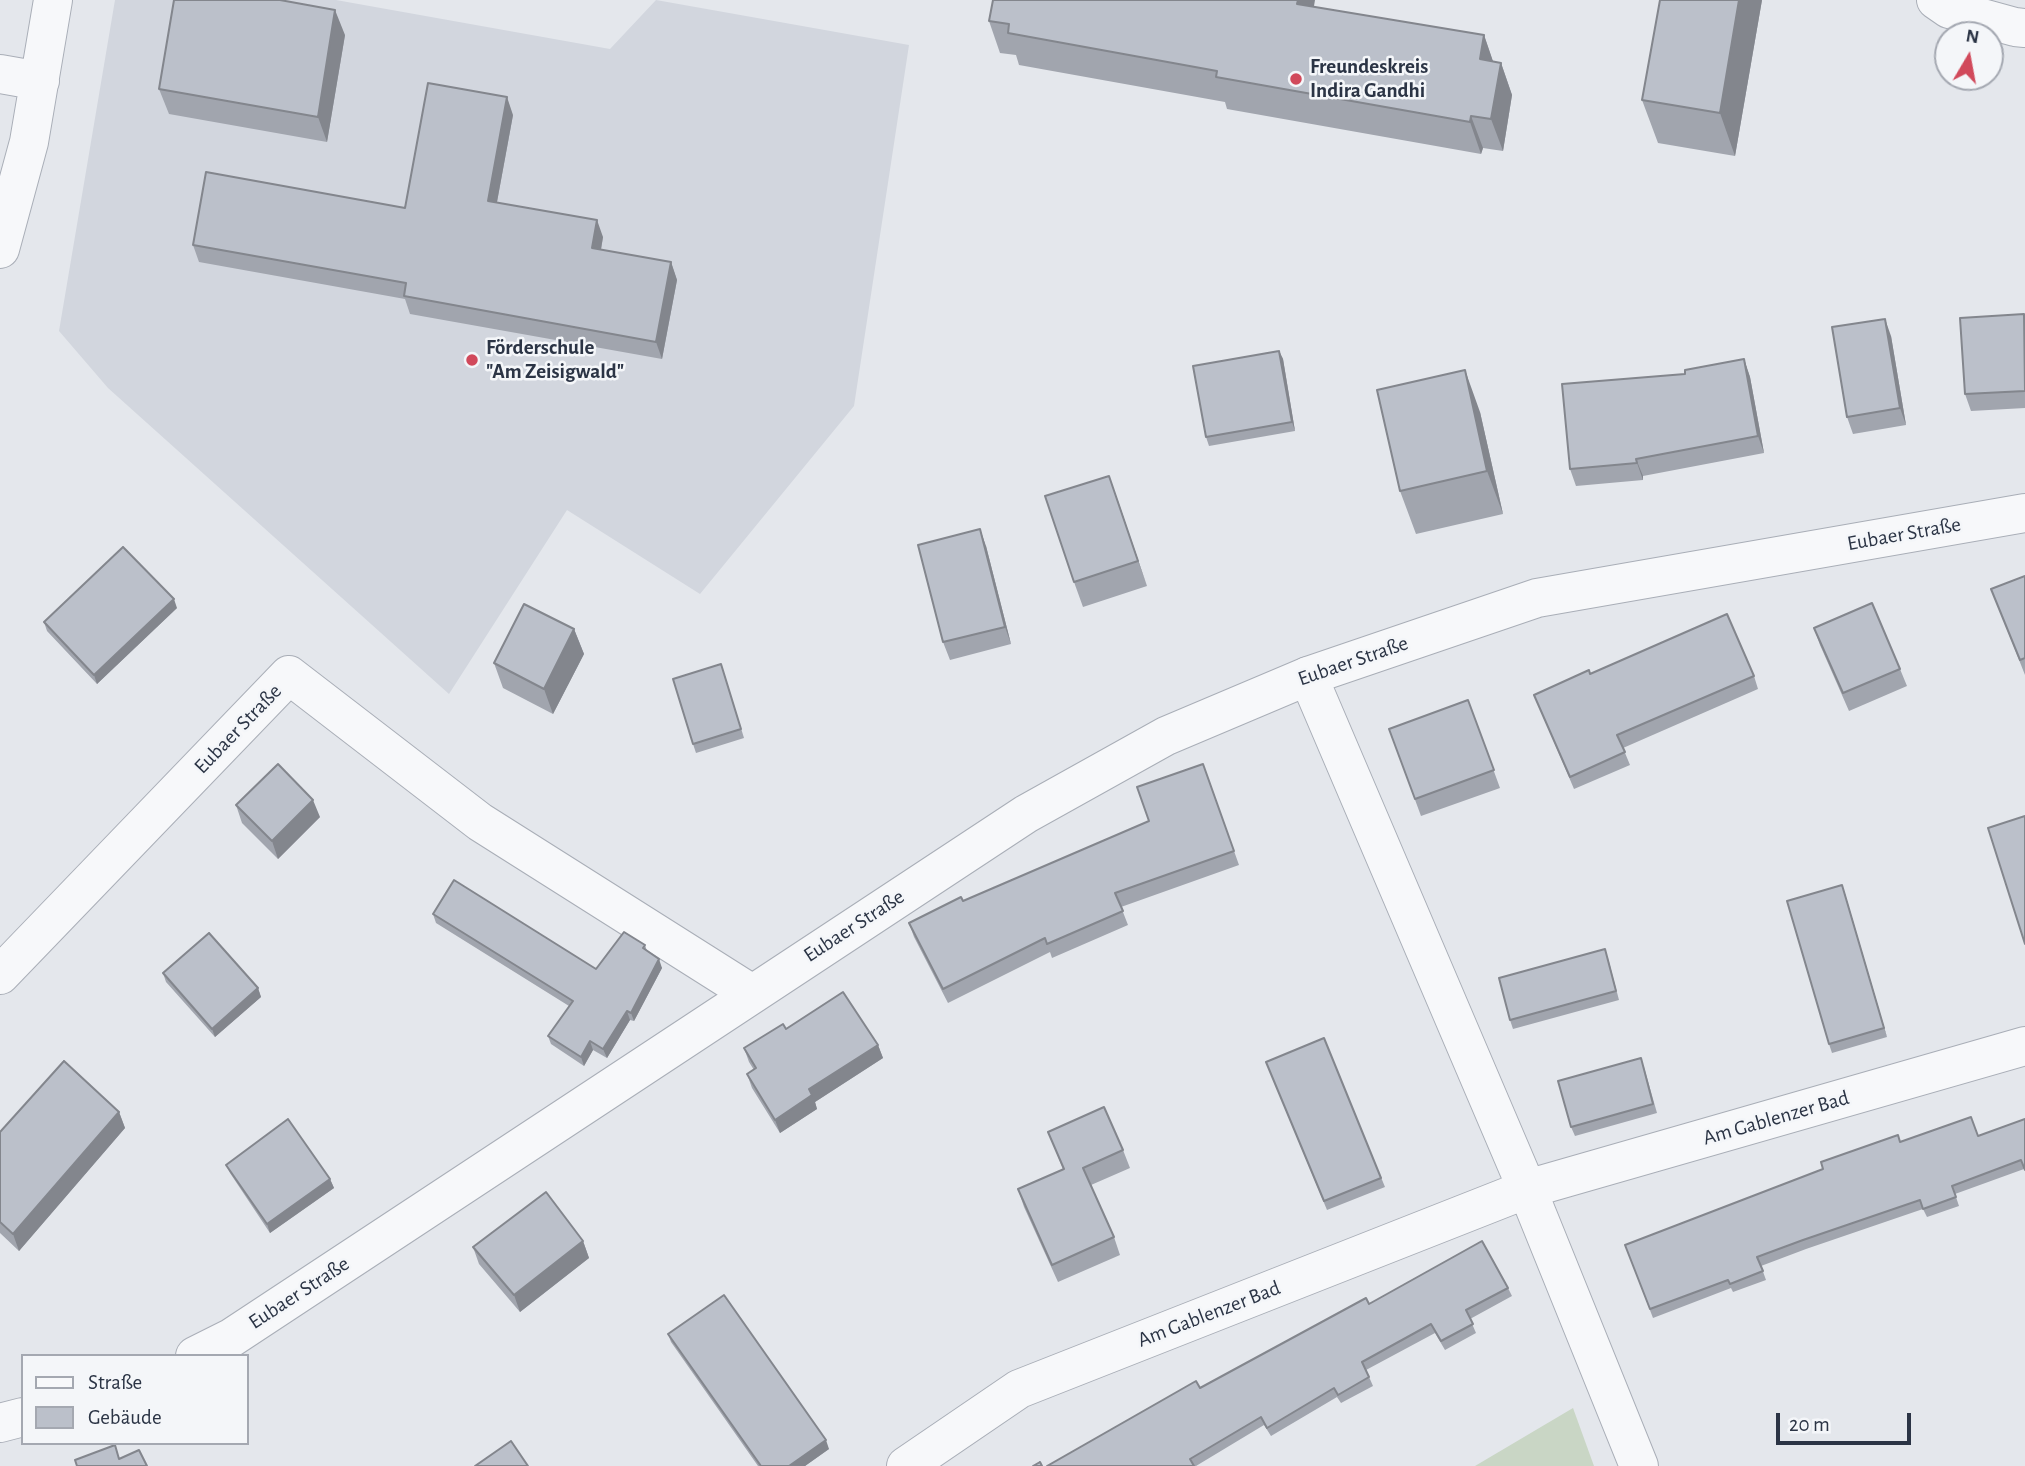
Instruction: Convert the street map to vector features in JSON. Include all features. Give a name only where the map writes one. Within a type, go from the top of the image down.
[{"type":"street","points":[[0,249],[29,142],[53,0]]},
{"type":"street","points":[[1936,0],[1949,9],[2025,28]]},
{"type":"street","points":[[0,74],[40,81]]},
{"type":"street","name":"Eubaer Straße","points":[[199,1354],[231,1338],[1026,814],[1166,736],[1308,676],[1537,598],[2025,513]]},
{"type":"street","name":"Eubaer Straße","points":[[0,975],[289,675],[480,822],[752,993]]},
{"type":"street","points":[[1308,676],[1527,1189],[1639,1466]]},
{"type":"street","name":"Am Gablenzer Bad","points":[[906,1466],[1018,1389],[1527,1189],[2025,1046]]},
{"type":"street","points":[[0,1423],[21,1418]]},
{"type":"shaded area","name":"Förderschule \"Am Zeisigwald\"","points":[[115,0],[336,0],[610,49],[656,0],[909,45],[854,406],[700,594],[567,510],[449,694],[108,388],[59,331]]},
{"type":"green space","points":[[1573,1408],[1594,1466],[1475,1466]]},
{"type":"building","points":[[174,0],[280,0],[335,10],[318,117],[159,89]]},
{"type":"building","name":"Freundeskreis Indira Gandhi","points":[[993,0],[1298,0],[1297,4],[1484,35],[1480,59],[1501,63],[1491,119],[1471,116],[1470,122],[1216,77],[1217,71],[1008,33],[1009,24],[989,21]]},
{"type":"building","points":[[1660,0],[1739,0],[1720,113],[1642,100]]},
{"type":"building","points":[[428,83],[507,97],[488,201],[597,220],[592,248],[671,262],[656,342],[404,296],[406,283],[193,245],[206,172],[405,208]]},
{"type":"building","points":[[2024,314],[2025,391],[1965,394],[1960,318]]},
{"type":"building","points":[[1885,319],[1900,408],[1847,417],[1832,327]]},
{"type":"building","points":[[1279,351],[1292,422],[1206,437],[1193,366]]},
{"type":"building","points":[[1744,359],[1758,436],[1636,459],[1637,463],[1570,469],[1562,384],[1685,374],[1685,370]]},
{"type":"building","points":[[1465,370],[1487,471],[1400,491],[1377,390]]},
{"type":"building","points":[[1109,476],[1138,561],[1074,582],[1045,496]]},
{"type":"building","points":[[980,529],[1005,627],[943,642],[918,545]]},
{"type":"building","points":[[123,547],[174,599],[94,675],[44,622]]},
{"type":"building","points":[[2025,576],[2025,658],[2020,660],[1991,589]]},
{"type":"building","points":[[1872,603],[1900,669],[1843,693],[1814,628]]},
{"type":"building","points":[[524,604],[574,629],[544,689],[494,663]]},
{"type":"building","points":[[1727,614],[1754,676],[1617,735],[1625,752],[1570,777],[1534,695],[1589,670],[1590,674]]},
{"type":"building","points":[[721,664],[741,729],[693,744],[673,679]]},
{"type":"building","points":[[1468,700],[1494,770],[1415,799],[1389,729]]},
{"type":"building","points":[[278,764],[313,800],[272,841],[236,805]]},
{"type":"building","points":[[1203,764],[1234,851],[1115,893],[1123,911],[1047,944],[1045,938],[943,989],[909,923],[961,897],[963,901],[1149,821],[1137,787]]},
{"type":"building","points":[[2025,816],[2025,944],[1988,828]]},
{"type":"building","points":[[454,880],[596,969],[624,932],[645,945],[643,948],[659,959],[631,1013],[627,1011],[603,1049],[590,1041],[581,1057],[548,1036],[573,1001],[433,914]]},
{"type":"building","points":[[1842,885],[1884,1028],[1829,1044],[1787,901]]},
{"type":"building","points":[[209,933],[258,988],[212,1029],[163,973]]},
{"type":"building","points":[[1605,949],[1616,991],[1510,1020],[1499,978]]},
{"type":"building","points":[[843,992],[878,1045],[809,1089],[812,1095],[775,1120],[747,1074],[756,1068],[744,1048],[783,1024],[786,1029]]},
{"type":"building","points":[[1324,1038],[1381,1178],[1324,1201],[1266,1062]]},
{"type":"building","points":[[1641,1058],[1653,1104],[1571,1127],[1558,1081]]},
{"type":"building","points":[[64,1061],[119,1112],[13,1234],[0,1222],[0,1132]]},
{"type":"building","points":[[1104,1107],[1123,1150],[1083,1168],[1114,1237],[1052,1265],[1018,1189],[1064,1169],[1048,1132]]},
{"type":"building","points":[[1971,1117],[1978,1136],[2025,1119],[2025,1170],[2021,1160],[1952,1186],[1956,1197],[1923,1209],[1920,1200],[1757,1257],[1763,1271],[1730,1284],[1728,1280],[1650,1309],[1625,1245],[1823,1169],[1821,1162],[1898,1135],[1900,1142]]},
{"type":"building","points":[[288,1119],[330,1179],[267,1224],[226,1165]]},
{"type":"building","points":[[546,1192],[583,1241],[514,1295],[473,1247]]},
{"type":"building","points":[[1482,1241],[1508,1288],[1466,1310],[1473,1324],[1441,1341],[1431,1324],[1362,1362],[1369,1377],[1338,1395],[1334,1388],[1267,1428],[1261,1417],[1190,1459],[1194,1466],[1047,1466],[1196,1381],[1200,1388],[1366,1298],[1369,1304]]},
{"type":"building","points":[[724,1295],[826,1440],[789,1466],[761,1466],[668,1334]]},
{"type":"building","points":[[511,1441],[528,1466],[475,1466]]},
{"type":"building","points":[[115,1445],[119,1459],[139,1450],[147,1466],[77,1466],[75,1460]]},
{"type":"place","name":"Freundeskreis Indira Gandhi","points":[[1296,79]]},
{"type":"place","name":"Förderschule \"Am Zeisigwald\"","points":[[472,360]]}]
